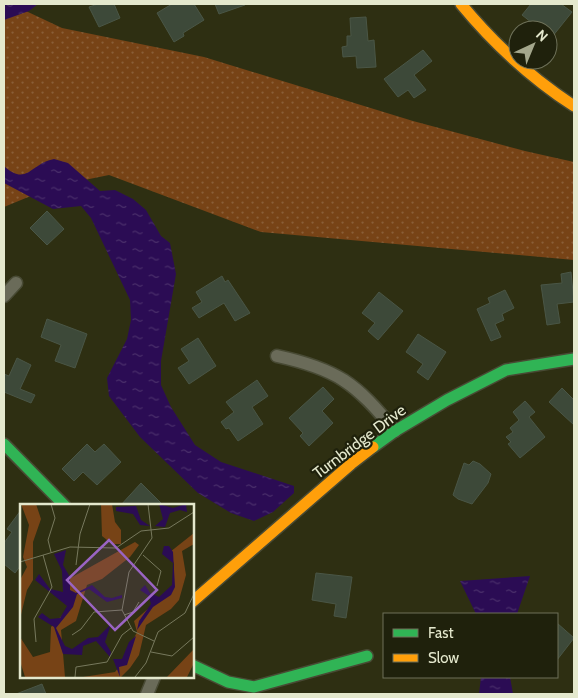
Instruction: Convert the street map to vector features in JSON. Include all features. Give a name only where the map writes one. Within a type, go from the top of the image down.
[{"type":"street","points":[[461,4],[480,28],[522,68],[551,92],[574,106]]},
{"type":"street","points":[[4,296],[16,283]]},
{"type":"street","points":[[277,356],[300,361],[337,375],[373,403],[395,431]]},
{"type":"street","name":"Turnbridge Drive","points":[[194,600],[351,464],[395,431],[447,400],[506,370],[574,359]]},
{"type":"street","points":[[4,444],[64,504]]},
{"type":"street","points":[[194,666],[228,682],[254,687],[367,656]]},
{"type":"street","points":[[147,694],[154,678]]},
{"type":"shaded area","points":[[4,4],[11,4],[62,28],[204,57],[413,121],[574,162],[574,260],[261,232],[109,175],[55,186],[4,207]]},
{"type":"water","points":[[4,4],[38,4],[29,11],[4,20]]},
{"type":"water","points":[[54,159],[68,163],[100,191],[115,190],[133,199],[146,210],[161,236],[170,243],[176,274],[161,361],[161,385],[171,407],[195,445],[221,462],[294,486],[294,493],[273,512],[254,521],[231,513],[198,493],[140,437],[109,396],[107,378],[127,339],[131,320],[130,300],[91,218],[81,206],[53,209],[4,183],[4,166],[12,172],[24,174],[46,161]]},
{"type":"water","points":[[530,576],[517,613],[476,613],[460,581]]},
{"type":"water","points":[[481,678],[510,678],[513,694],[479,694]]},
{"type":"building","points":[[98,4],[114,4],[120,18],[99,27],[89,7]]},
{"type":"building","points":[[172,4],[194,4],[204,20],[183,33],[184,36],[174,42],[157,13]]},
{"type":"building","points":[[215,4],[245,4],[245,5],[219,14]]},
{"type":"building","points":[[531,4],[561,4],[572,12],[558,30],[558,20],[528,20],[522,15]]},
{"type":"building","points":[[366,17],[368,41],[374,40],[376,67],[357,68],[356,56],[343,57],[342,47],[347,46],[347,36],[351,36],[350,18]]},
{"type":"building","points":[[423,50],[432,61],[414,75],[426,90],[414,98],[408,90],[398,97],[384,79]]},
{"type":"building","points":[[47,211],[64,229],[47,245],[30,228]]},
{"type":"building","points":[[571,272],[574,302],[557,304],[560,323],[547,325],[541,285],[562,283],[561,274]]},
{"type":"building","points":[[222,276],[225,282],[228,280],[250,313],[235,321],[224,303],[199,318],[192,308],[202,302],[196,292]]},
{"type":"building","points":[[505,290],[514,308],[502,314],[504,320],[495,324],[501,337],[491,341],[477,309],[490,303],[488,298]]},
{"type":"building","points":[[379,292],[403,311],[378,340],[368,331],[375,323],[362,313]]},
{"type":"building","points":[[47,319],[87,334],[75,368],[55,361],[61,345],[41,337]]},
{"type":"building","points":[[418,334],[446,352],[428,380],[417,372],[423,364],[406,352]]},
{"type":"building","points":[[198,338],[216,366],[189,384],[178,368],[189,361],[181,349]]},
{"type":"building","points":[[17,358],[31,365],[20,389],[35,395],[31,403],[4,392],[4,374],[9,376]]},
{"type":"building","points":[[257,380],[268,396],[252,407],[263,424],[238,441],[229,428],[226,429],[221,422],[234,412],[226,402]]},
{"type":"building","points":[[323,387],[334,399],[322,411],[333,423],[309,446],[300,436],[303,433],[289,418]]},
{"type":"building","points":[[562,388],[574,400],[574,425],[549,402]]},
{"type":"building","points":[[525,401],[535,412],[529,417],[545,437],[520,458],[508,444],[511,442],[506,437],[513,432],[510,428],[519,420],[513,412]]},
{"type":"building","points":[[87,444],[95,452],[104,444],[121,462],[97,485],[83,472],[74,481],[62,469]]},
{"type":"building","points":[[473,461],[480,464],[491,474],[488,483],[472,504],[453,495],[464,463],[469,465]]},
{"type":"building","points":[[141,483],[162,504],[122,504]]},
{"type":"building","points":[[20,511],[20,566],[15,573],[4,564],[4,543],[12,532],[7,529]]},
{"type":"building","points":[[316,573],[352,577],[346,618],[334,616],[336,604],[312,600]]},
{"type":"building","points":[[558,624],[574,638],[558,659]]},
{"type":"building","points":[[42,684],[46,694],[16,694]]},
{"type":"traffic: fast","points":[[373,447],[395,431],[447,400],[506,370],[574,359]]},
{"type":"traffic: fast","points":[[4,444],[63,504]]},
{"type":"traffic: fast","points":[[194,666],[228,682],[254,687],[367,656]]},
{"type":"traffic: slow","points":[[461,4],[514,60],[574,106]]},
{"type":"traffic: slow","points":[[194,600],[373,447]]}]
